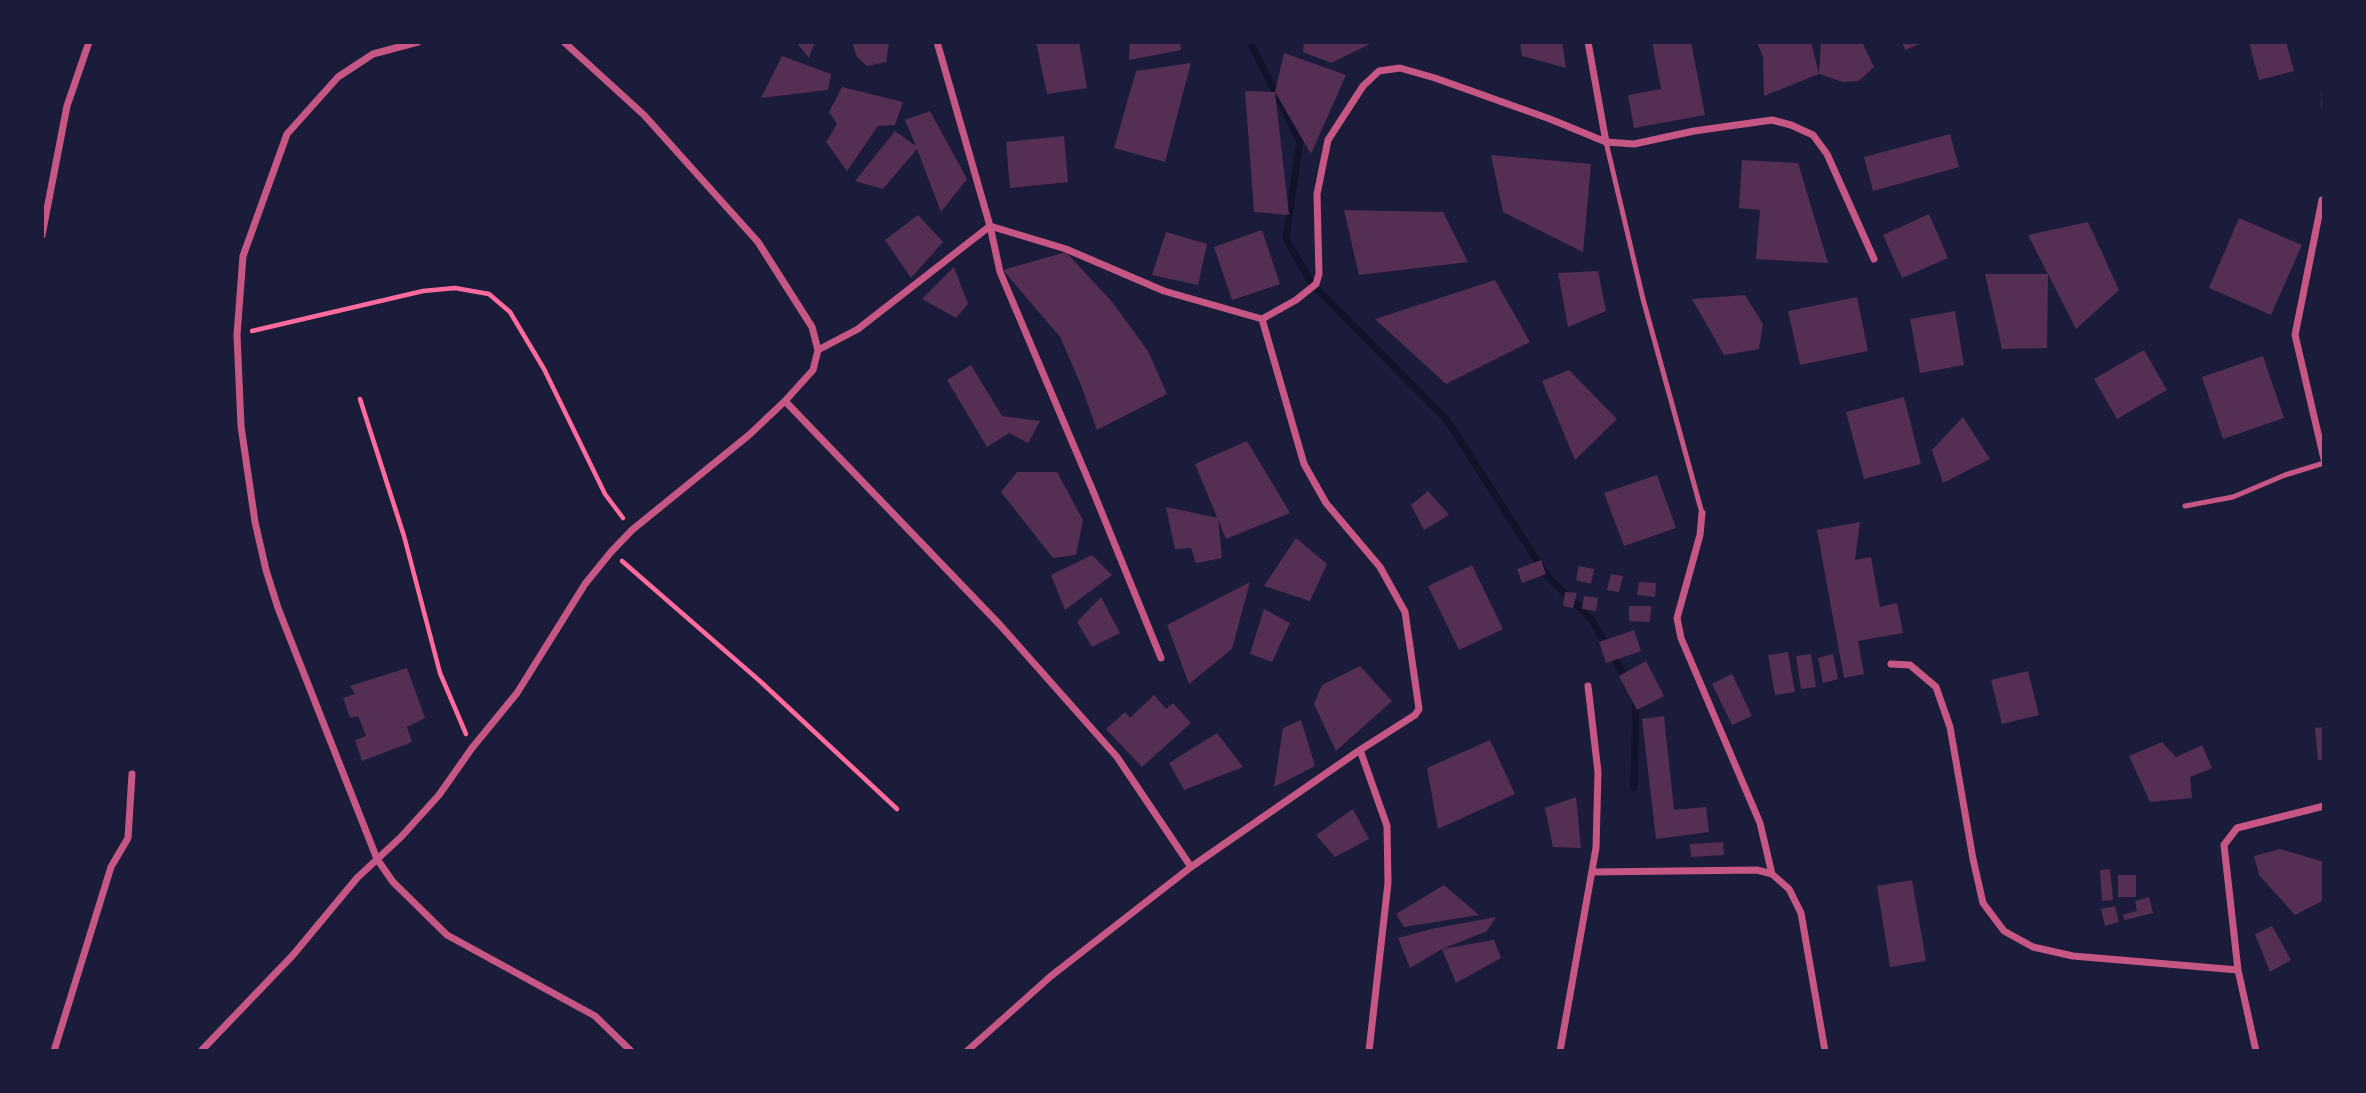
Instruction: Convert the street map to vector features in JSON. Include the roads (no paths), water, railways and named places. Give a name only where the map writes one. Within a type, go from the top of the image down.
[{"type":"street","points":[[42,235],[68,106],[89,42]]},
{"type":"street","points":[[418,42],[373,54],[338,77],[287,134],[243,256],[237,335],[241,426],[255,522],[278,608],[377,859],[393,882],[447,935],[595,1016],[631,1051]]},
{"type":"street","points":[[201,1051],[293,954],[357,878],[401,837],[439,795],[472,748],[517,693],[585,584],[611,552],[632,530],[749,435],[813,370],[818,351],[812,327],[758,242],[644,115],[564,42]]},
{"type":"street","points":[[937,42],[990,226],[1000,272],[1161,659]]},
{"type":"street","points":[[1588,42],[1606,142]]},
{"type":"street","points":[[990,226],[1066,249],[1164,290],[1262,319],[1296,300],[1316,284],[1319,274],[1317,194],[1328,140],[1363,86],[1378,71],[1400,68],[1550,119],[1606,142],[1634,144],[1694,131],[1772,120],[1791,125],[1813,135],[1827,154],[1874,258]]},
{"type":"street","points":[[2322,200],[2295,335],[2324,461]]},
{"type":"street","points":[[818,351],[858,329],[990,226]]},
{"type":"street","points":[[967,1051],[1051,976],[1191,867],[1415,715],[1419,709],[1420,700],[1405,612],[1380,567],[1326,503],[1304,464],[1262,319]]},
{"type":"street","points":[[785,401],[1000,625],[1117,757],[1191,867]]},
{"type":"street","points":[[1702,513],[1700,535],[1677,618],[1681,638],[1760,822],[1772,874]]},
{"type":"street","points":[[1891,664],[1910,665],[1936,687],[1950,727],[1983,903],[2004,930],[2033,947],[2073,956],[2238,970]]},
{"type":"street","points":[[1560,1051],[1596,848],[1598,772],[1588,686]]},
{"type":"street","points":[[1360,750],[1387,826],[1388,883],[1369,1051]]},
{"type":"street","points":[[54,1051],[111,867],[128,838],[132,774]]},
{"type":"street","points":[[2256,1051],[2238,970],[2224,845],[2237,828],[2324,806]]},
{"type":"street","points":[[1592,872],[1757,870],[1772,874],[1789,889],[1801,913],[1825,1051]]},
{"type":"lane","points":[[1606,142],[1643,299],[1702,513]]},
{"type":"lane","points":[[2185,506],[2233,497],[2324,461]]},
{"type":"waterway","points":[[1250,42],[1300,141],[1286,239],[1312,284],[1447,420],[1547,576],[1592,620],[1627,681]]},
{"type":"waterway","points":[[1634,788],[1636,698]]}]
